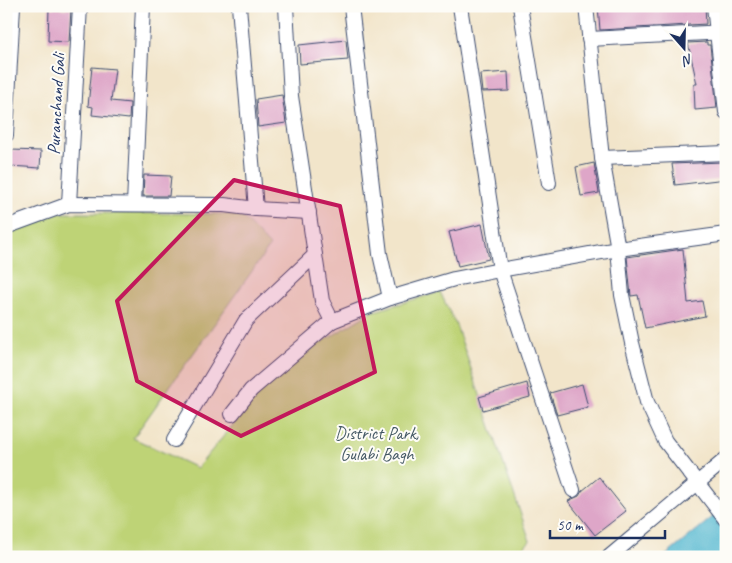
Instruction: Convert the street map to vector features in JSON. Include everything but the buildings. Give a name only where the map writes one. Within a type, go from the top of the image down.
[{"type":"street","points":[[6,135],[13,6]]},
{"type":"street","name":"Puranchand Gali","points":[[69,204],[80,6]]},
{"type":"street","points":[[134,204],[142,6]]},
{"type":"street","points":[[239,6],[256,209]]},
{"type":"street","points":[[286,6],[290,96],[322,301],[332,321]]},
{"type":"street","points":[[351,6],[380,254],[390,298]]},
{"type":"street","points":[[460,6],[500,270],[574,490]]},
{"type":"street","points":[[520,6],[549,183]]},
{"type":"street","points":[[586,6],[602,158],[618,249],[622,295],[632,343],[648,402],[665,441],[726,520]]},
{"type":"street","points":[[714,6],[721,32],[726,112]]},
{"type":"street","points":[[589,39],[721,32]]},
{"type":"street","points":[[602,158],[726,154]]},
{"type":"street","points":[[6,227],[69,204],[224,205],[309,212]]},
{"type":"street","points":[[232,414],[251,390],[332,321],[390,298],[454,279],[500,270],[618,249],[726,234]]},
{"type":"street","points":[[174,440],[246,320],[315,255]]},
{"type":"street","points":[[609,557],[696,482],[726,459]]},
{"type":"highlighted area","points":[[234,180],[340,206],[375,372],[241,436],[137,381],[117,301]]},
{"type":"green space","name":"District Park, Gulabi Bagh","points":[[59,213],[240,214],[270,246],[133,438],[197,468],[263,389],[314,347],[371,312],[440,292],[456,325],[530,541],[514,557],[6,557],[6,231]]},
{"type":"water","points":[[726,506],[726,557],[664,557]]}]
